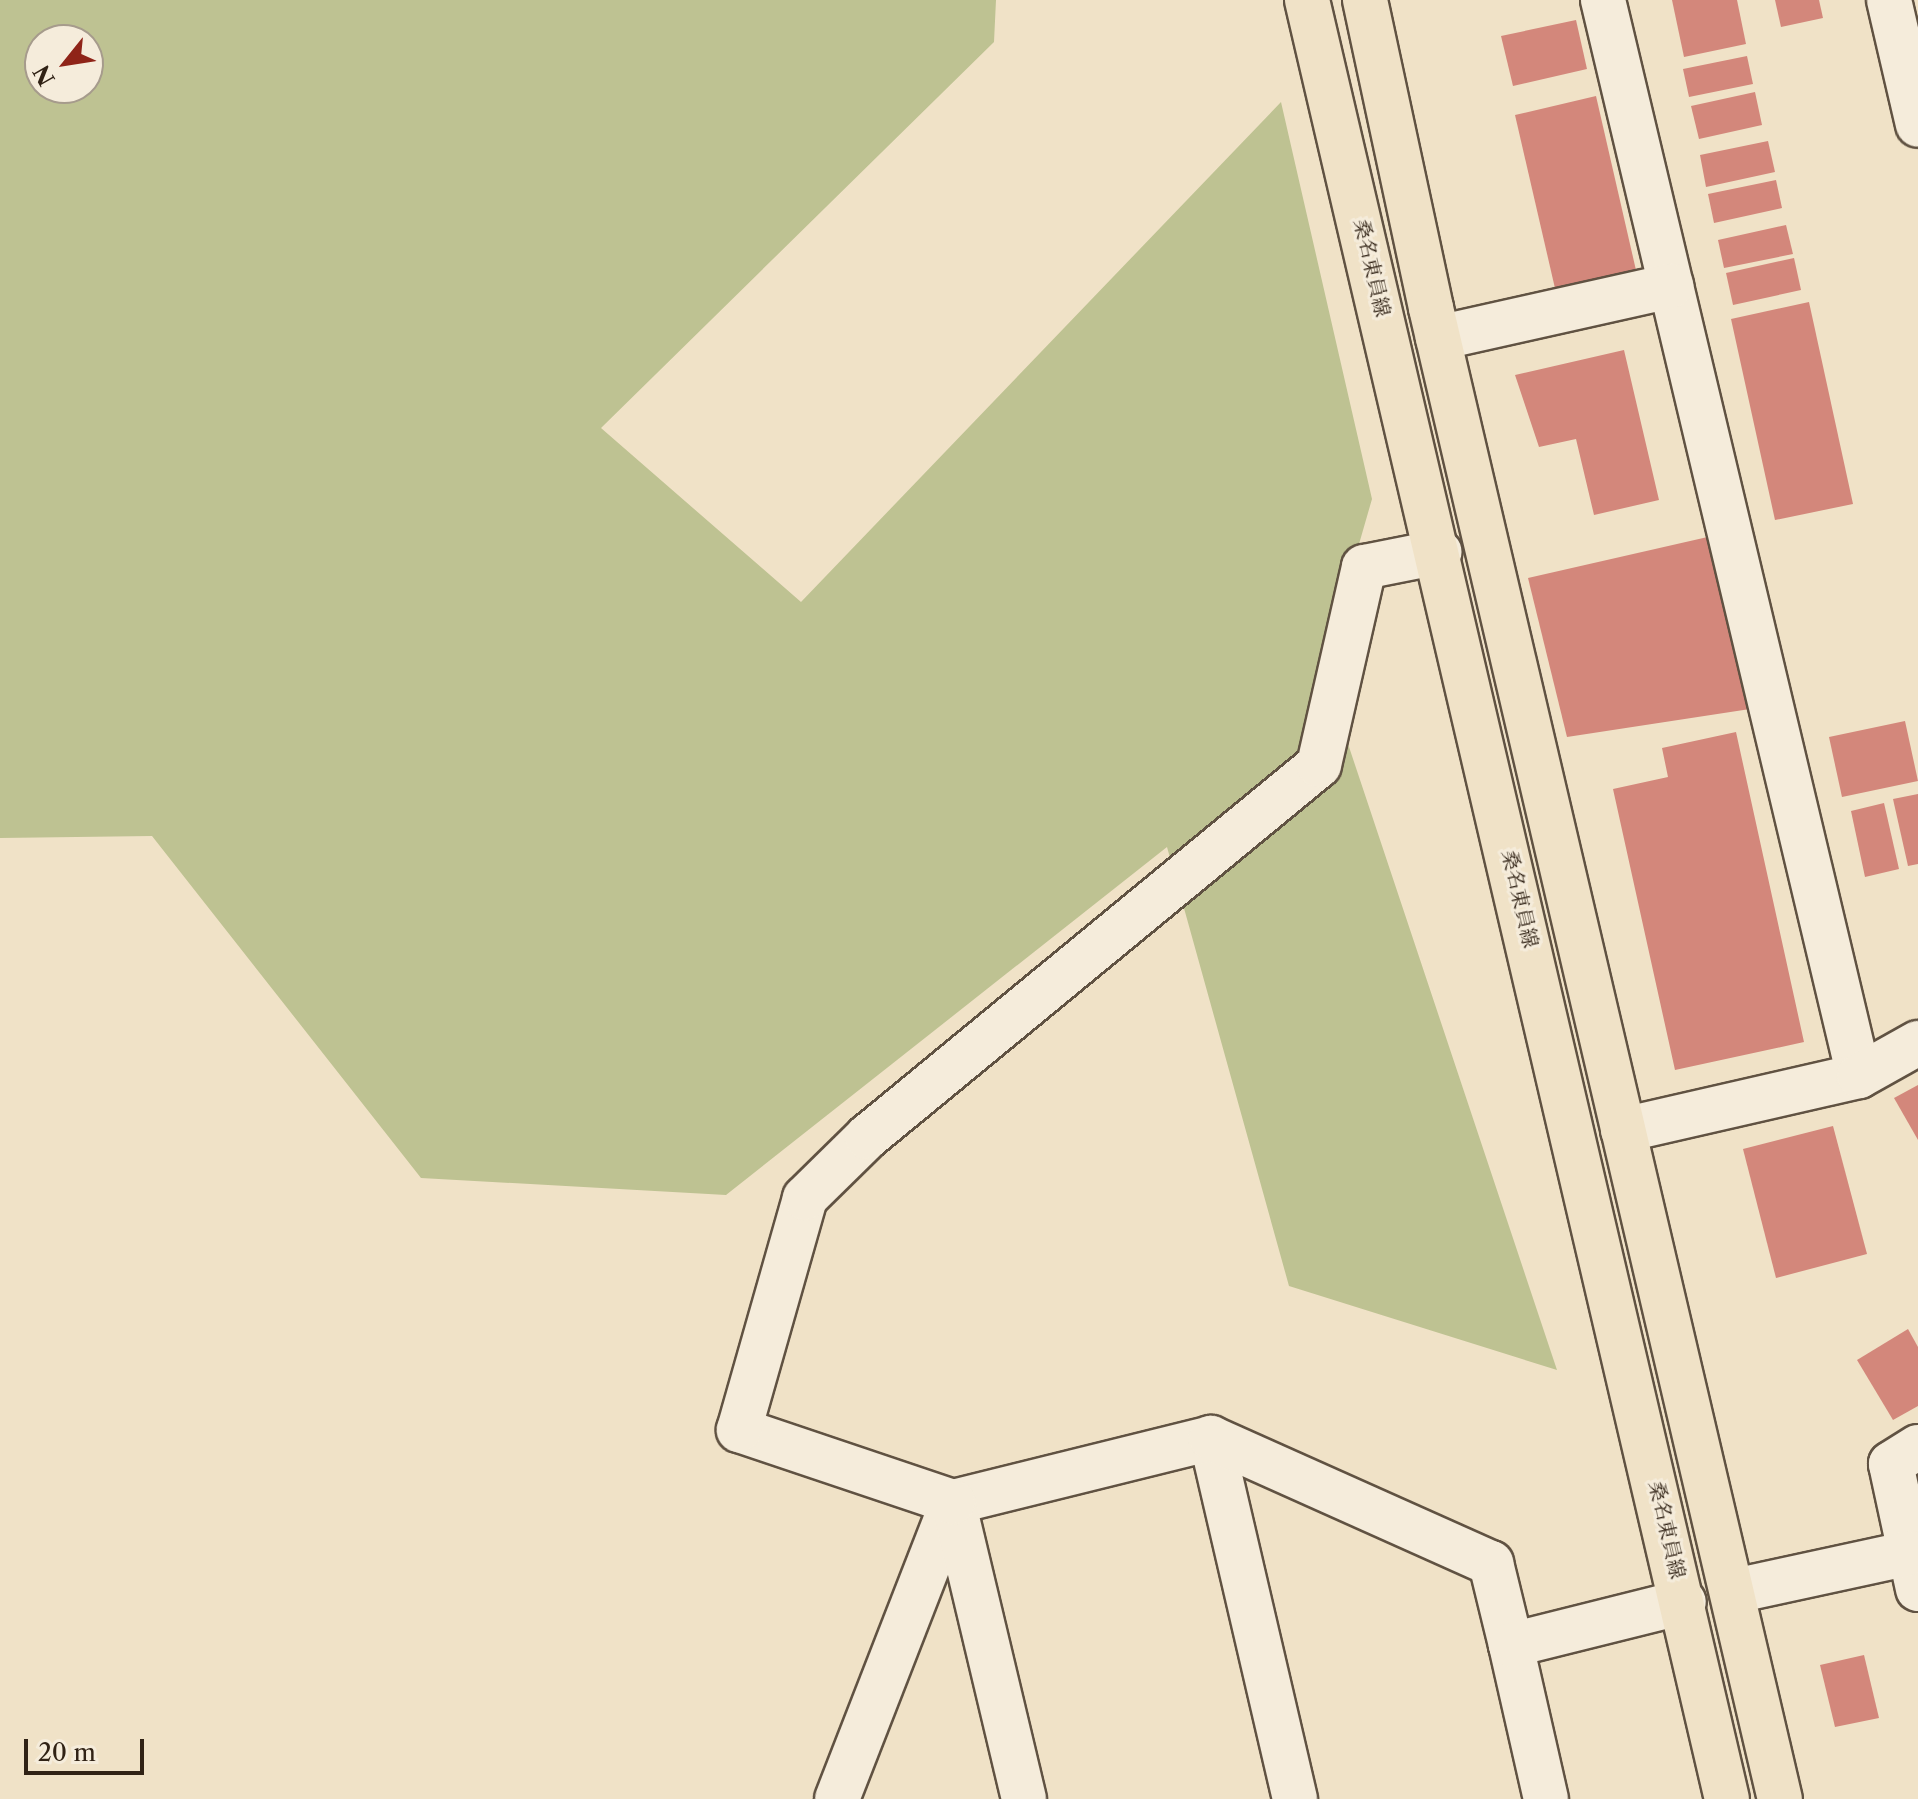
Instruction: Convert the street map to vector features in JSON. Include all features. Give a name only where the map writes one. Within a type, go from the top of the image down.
[{"type":"main road","name":"桑名東員線","points":[[1307,0],[1440,552],[1727,1799]]},
{"type":"main road","points":[[1365,0],[1438,338],[1734,1591],[1780,1799]]},
{"type":"main road","points":[[1734,1591],[1733,1657],[1765,1799]]},
{"type":"street","points":[[1603,0],[1859,1076]]},
{"type":"street","points":[[1889,0],[1918,125]]},
{"type":"street","points":[[1438,338],[1671,286]]},
{"type":"street","points":[[1440,552],[1364,567],[1319,765],[867,1137],[805,1198],[739,1430],[953,1502],[1211,1438],[1491,1563],[1546,1799]]},
{"type":"street","points":[[1623,1130],[1859,1076],[1918,1043]]},
{"type":"street","points":[[1211,1438],[1295,1799]]},
{"type":"street","points":[[1734,1591],[1914,1571],[1891,1464],[1918,1447]]},
{"type":"street","points":[[837,1799],[953,1502]]},
{"type":"street","points":[[953,1502],[1024,1799]]},
{"type":"street","points":[[1511,1645],[1684,1602]]},
{"type":"green space","points":[[0,0],[996,0],[994,42],[601,428],[801,602],[1281,102],[1372,499],[1323,669],[1557,1370],[1289,1286],[1167,847],[726,1195],[421,1178],[152,836],[0,838]]},
{"type":"building","points":[[1672,0],[1737,0],[1746,44],[1684,57]]},
{"type":"building","points":[[1775,0],[1819,0],[1823,18],[1781,27]]},
{"type":"building","points":[[1576,20],[1587,69],[1513,86],[1501,36]]},
{"type":"building","points":[[1747,56],[1753,84],[1689,97],[1683,69]]},
{"type":"building","points":[[1755,92],[1762,125],[1699,139],[1691,106]]},
{"type":"building","points":[[1596,96],[1638,279],[1557,297],[1515,115]]},
{"type":"building","points":[[1768,141],[1775,172],[1706,187],[1700,155]]},
{"type":"building","points":[[1776,180],[1782,208],[1714,223],[1708,194]]},
{"type":"building","points":[[1786,225],[1793,254],[1724,268],[1718,240]]},
{"type":"building","points":[[1794,258],[1801,290],[1733,305],[1726,273]]},
{"type":"building","points":[[1809,302],[1853,504],[1775,520],[1731,319]]},
{"type":"building","points":[[1624,350],[1659,500],[1594,515],[1576,439],[1539,447],[1515,375]]},
{"type":"building","points":[[1712,536],[1750,709],[1567,737],[1528,578]]},
{"type":"building","points":[[1905,721],[1918,781],[1842,797],[1829,737]]},
{"type":"building","points":[[1736,732],[1804,1042],[1675,1070],[1613,789],[1668,777],[1662,748]]},
{"type":"building","points":[[1918,794],[1918,864],[1908,866],[1893,799]]},
{"type":"building","points":[[1884,803],[1899,869],[1865,877],[1851,811]]},
{"type":"building","points":[[1918,1085],[1918,1140],[1894,1098]]},
{"type":"building","points":[[1833,1126],[1867,1254],[1776,1278],[1743,1149]]},
{"type":"building","points":[[1908,1329],[1918,1347],[1918,1406],[1893,1420],[1857,1360]]},
{"type":"building","points":[[1864,1655],[1879,1718],[1835,1727],[1820,1665]]}]
